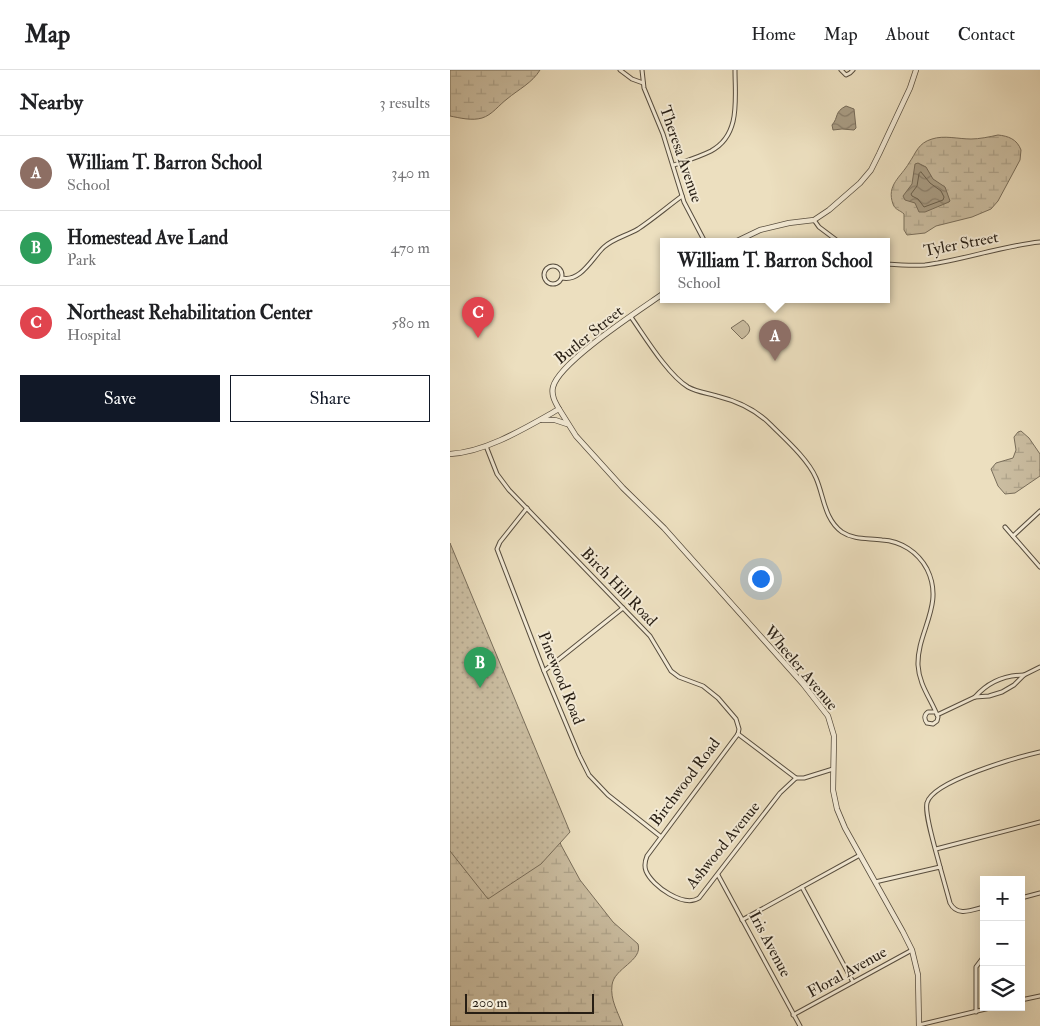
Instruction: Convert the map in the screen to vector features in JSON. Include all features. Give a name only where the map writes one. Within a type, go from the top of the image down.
[{"type":"street","points":[[620,70],[632,79],[643,83]]},
{"type":"street","name":"Theresa Avenue","points":[[642,70],[643,83],[674,165],[682,196],[688,212],[703,238]]},
{"type":"street","points":[[674,165],[711,151],[723,142],[729,134],[734,115],[735,70]]},
{"type":"street","points":[[841,70],[846,75],[850,74],[852,70]]},
{"type":"street","points":[[743,238],[760,230],[789,223],[814,220],[850,192],[871,170],[906,97],[916,70]]},
{"type":"street","points":[[562,278],[568,279],[578,275],[608,243],[640,228],[682,196]]},
{"type":"street","points":[[814,220],[834,238]]},
{"type":"street","name":"Tyler Street","points":[[890,264],[935,263],[1040,242]]},
{"type":"street","points":[[555,266],[561,270],[562,278],[556,284],[550,284],[545,280],[544,271],[548,267],[555,266]]},
{"type":"street","name":"Butler Street","points":[[559,409],[552,393],[553,385],[558,376],[584,352],[660,296]]},
{"type":"street","points":[[631,317],[673,374],[685,384],[697,391],[747,406],[770,424],[811,469],[829,516],[834,525],[842,532],[856,538],[896,542],[913,552],[923,563],[931,581],[933,601],[920,651],[918,669],[920,682],[936,713],[975,697],[989,696],[1002,692],[1014,685],[1024,675],[1040,667]]},
{"type":"street","points":[[450,454],[486,446],[559,409]]},
{"type":"street","name":"Wheeler Avenue","points":[[559,409],[567,424],[616,480],[664,528],[828,716],[833,730],[834,795],[837,809],[912,950],[918,975],[919,1025]]},
{"type":"street","points":[[538,420],[554,420],[567,424]]},
{"type":"street","name":"Birch Hill Road","points":[[486,446],[500,478],[526,508],[654,641],[671,671],[679,677],[703,686],[728,708],[738,723],[738,734]]},
{"type":"street","name":"Pinewood Road","points":[[526,508],[500,542],[497,549],[544,671],[589,775],[608,794],[660,836]]},
{"type":"street","points":[[1013,536],[1040,511]]},
{"type":"street","points":[[1005,527],[1040,567]]},
{"type":"street","points":[[544,671],[623,608]]},
{"type":"street","points":[[975,697],[985,687],[997,680],[1010,676],[1024,675]]},
{"type":"street","name":"Birchwood Road","points":[[645,864],[649,851],[738,734],[796,778]]},
{"type":"street","points":[[980,908],[963,912],[952,908],[926,808],[928,800],[932,794],[949,784],[987,767],[1040,752]]},
{"type":"street","points":[[796,778],[804,778],[833,768]]},
{"type":"street","name":"Ashwood Avenue","points":[[645,864],[648,874],[669,894],[685,901],[695,901],[718,875],[780,794],[796,778]]},
{"type":"street","points":[[936,849],[1040,822]]},
{"type":"street","points":[[742,920],[860,855]]},
{"type":"street","points":[[876,882],[940,867]]},
{"type":"street","name":"Iris Avenue","points":[[718,875],[800,1026]]},
{"type":"street","points":[[802,887],[853,982]]},
{"type":"street","points":[[1025,897],[1040,893]]},
{"type":"street","name":"Floral Avenue","points":[[793,1015],[912,950]]},
{"type":"street","points":[[976,1012],[975,970],[977,963],[980,961]]},
{"type":"street","points":[[1025,999],[1040,996]]},
{"type":"street","points":[[919,1025],[980,1011]]},
{"type":"green space","points":[[450,70],[540,70],[529,82],[486,117],[466,119],[450,116]]},
{"type":"green space","points":[[998,135],[1012,139],[1021,150],[1020,160],[998,201],[991,209],[972,217],[936,226],[925,233],[907,235],[904,230],[904,214],[894,206],[891,192],[895,182],[920,146],[927,141],[937,138],[974,139]]},
{"type":"green space","points":[[743,320],[750,330],[742,339],[731,328]]},
{"type":"green space","points":[[1021,431],[1029,438],[1040,454],[1040,476],[1015,493],[1005,494],[998,486],[991,469],[996,463],[1013,458],[1016,450],[1014,437]]},
{"type":"green space","points":[[450,543],[570,832],[541,864],[488,899],[450,851]]},
{"type":"green space","points":[[450,710],[549,811],[561,845],[580,880],[613,922],[638,944],[636,955],[614,979],[612,985],[613,1001],[623,1026],[450,1026]]},
{"type":"water","points":[[846,106],[854,109],[856,128],[854,130],[833,130],[832,125],[838,113]]},
{"type":"water","points":[[918,163],[926,167],[933,179],[945,187],[949,202],[925,212],[919,212],[915,203],[905,200],[903,196],[912,184],[915,164]]},
{"type":"place","name":"Northeast Rehabilitation Center","points":[[478,338]]},
{"type":"place","name":"William T. Barron School","points":[[775,361]]},
{"type":"place","name":"Homestead Ave Land","points":[[480,688]]}]
